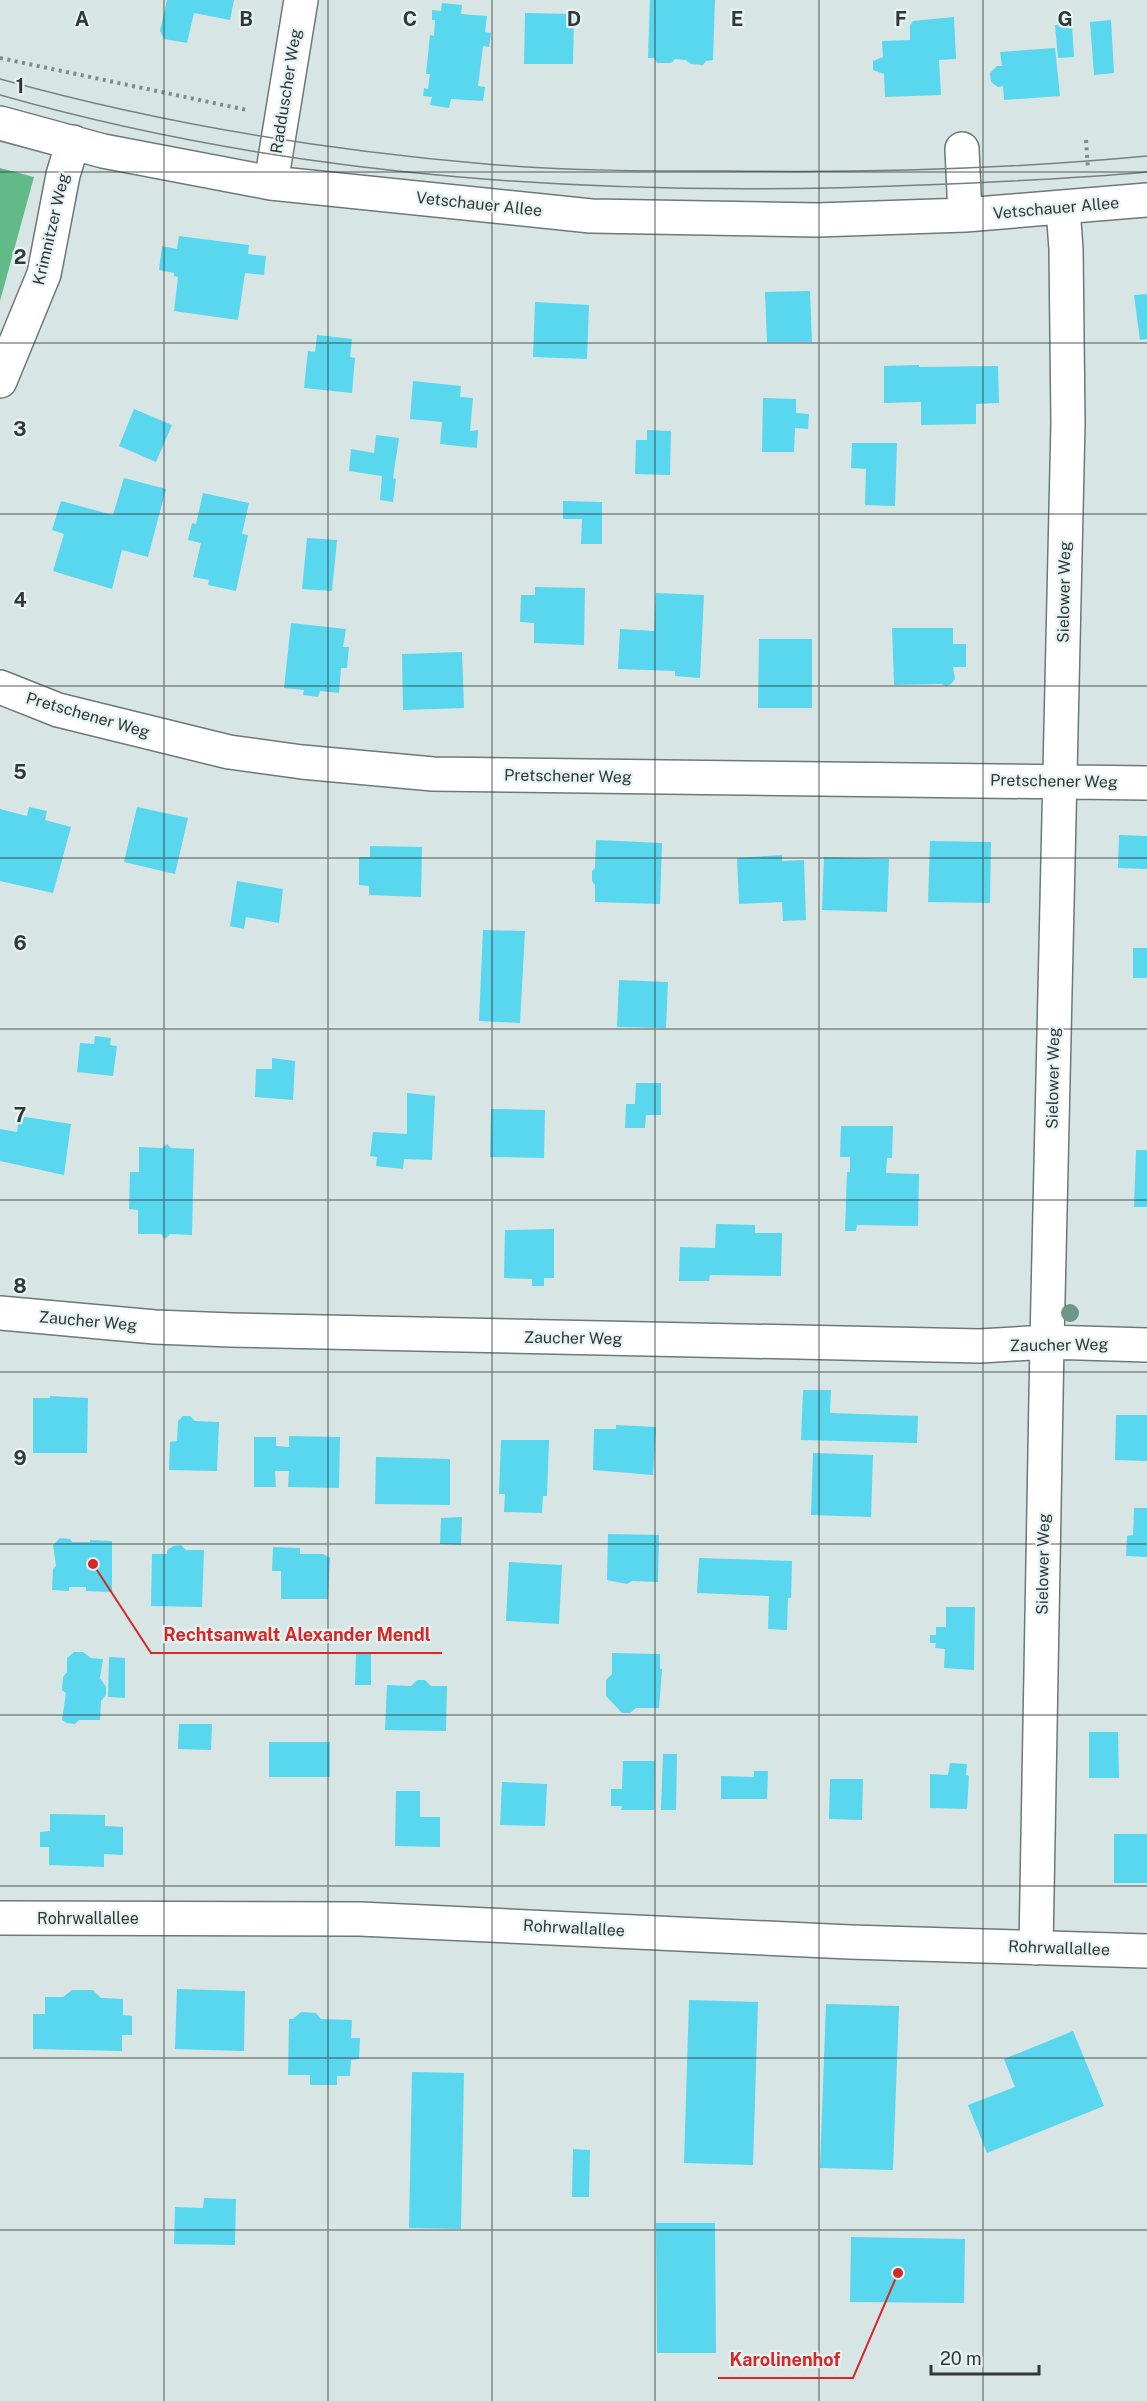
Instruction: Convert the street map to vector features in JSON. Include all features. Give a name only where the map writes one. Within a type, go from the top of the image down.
[{"type":"street","name":"Radduscher Weg","points":[[271,183],[301,0]]},
{"type":"street","name":"Vetschauer Allee","points":[[0,123],[103,151],[271,183],[591,216],[817,220],[965,215],[1147,200]]},
{"type":"street","name":"Krimnitzer Weg","points":[[0,381],[44,274],[63,175],[73,142]]},
{"type":"street","points":[[962,149],[965,215]]},
{"type":"street","name":"Sielower Weg","points":[[1036,1948],[1068,423],[1066,249],[1063,208]]},
{"type":"street","name":"Pretschener Weg","points":[[0,687],[58,710],[229,752],[302,762],[434,774],[1147,783]]},
{"type":"street","name":"Zaucher Weg","points":[[0,1313],[155,1327],[477,1336],[980,1346],[1047,1342],[1147,1345]]},
{"type":"street","name":"Rohrwallallee","points":[[0,1918],[360,1918],[850,1942],[1147,1951]]},
{"type":"path","points":[[0,58],[90,79],[280,117]]},
{"type":"green space","points":[[0,168],[34,177],[0,301]]},
{"type":"building","points":[[167,0],[234,0],[230,20],[194,13],[187,43],[164,39],[160,31]]},
{"type":"building","points":[[650,0],[715,0],[713,60],[706,61],[703,65],[675,59],[671,63],[657,63],[654,58],[648,58]]},
{"type":"building","points":[[442,3],[462,5],[461,14],[487,16],[485,32],[491,33],[489,47],[483,46],[478,86],[485,87],[483,101],[451,99],[449,108],[430,105],[432,97],[423,96],[424,88],[428,89],[430,74],[426,74],[430,35],[434,36],[435,20],[432,20],[432,10],[441,11]]},
{"type":"building","points":[[525,13],[574,14],[573,64],[524,64]]},
{"type":"building","points":[[954,17],[956,59],[939,60],[941,95],[885,97],[884,74],[873,70],[873,61],[883,57],[882,41],[910,40],[910,25],[913,21]]},
{"type":"building","points":[[1111,20],[1114,73],[1094,75],[1090,22]]},
{"type":"building","points":[[1072,24],[1074,57],[1058,58],[1055,25]]},
{"type":"building","points":[[1055,48],[1060,96],[1004,100],[1003,86],[998,87],[991,82],[990,73],[997,66],[1002,66],[1000,52]]},
{"type":"building","points":[[179,236],[249,245],[248,254],[266,256],[264,275],[245,273],[238,320],[174,311],[178,277],[174,276],[174,273],[159,270],[162,246],[177,249]]},
{"type":"building","points":[[810,291],[812,342],[767,342],[765,292]]},
{"type":"building","points":[[1147,294],[1147,339],[1140,340],[1134,295]]},
{"type":"building","points":[[535,302],[589,305],[587,359],[533,357]]},
{"type":"building","points":[[317,335],[352,339],[350,357],[355,358],[352,393],[304,388],[308,351],[315,352]]},
{"type":"building","points":[[919,365],[919,367],[998,366],[999,403],[976,404],[976,424],[921,425],[921,402],[884,403],[884,366]]},
{"type":"building","points":[[413,381],[461,386],[460,397],[473,398],[470,431],[478,430],[477,448],[440,444],[442,422],[410,419]]},
{"type":"building","points":[[763,398],[796,399],[796,413],[809,414],[808,429],[795,428],[794,452],[762,452]]},
{"type":"building","points":[[134,409],[172,425],[156,462],[119,446]]},
{"type":"building","points":[[647,430],[671,431],[670,475],[635,474],[636,440],[647,440]]},
{"type":"building","points":[[376,435],[399,438],[393,478],[396,479],[393,502],[380,500],[382,476],[349,471],[351,449],[374,453]]},
{"type":"building","points":[[852,443],[897,443],[895,506],[865,505],[866,469],[851,468]]},
{"type":"building","points":[[124,478],[166,489],[148,557],[122,550],[112,589],[53,571],[64,534],[52,530],[61,501],[113,515]]},
{"type":"building","points":[[203,493],[249,503],[242,534],[248,535],[236,591],[208,585],[209,580],[193,577],[201,543],[188,540],[192,523],[196,524]]},
{"type":"building","points":[[563,501],[602,502],[602,544],[581,544],[582,519],[563,519]]},
{"type":"building","points":[[307,538],[337,540],[332,591],[302,589]]},
{"type":"building","points":[[535,587],[585,588],[584,645],[534,643],[534,623],[520,622],[521,595],[535,595]]},
{"type":"building","points":[[656,593],[704,595],[700,678],[675,676],[675,671],[618,669],[620,629],[654,631]]},
{"type":"building","points":[[291,623],[346,629],[343,647],[349,647],[347,668],[341,668],[339,693],[320,691],[318,697],[303,695],[304,690],[284,688]]},
{"type":"building","points":[[892,628],[953,628],[953,644],[966,644],[966,667],[953,667],[955,679],[946,686],[942,684],[894,685]]},
{"type":"building","points":[[759,639],[812,639],[812,708],[758,708]]},
{"type":"building","points":[[462,652],[464,708],[403,710],[402,654]]},
{"type":"building","points":[[29,807],[47,811],[45,820],[71,827],[53,893],[0,881],[0,809],[27,816]]},
{"type":"building","points":[[137,807],[188,818],[175,874],[124,862]]},
{"type":"building","points":[[1119,835],[1147,836],[1147,869],[1118,868]]},
{"type":"building","points":[[596,840],[662,843],[660,904],[595,902],[592,871],[595,868]]},
{"type":"building","points":[[930,841],[991,842],[990,903],[928,902]]},
{"type":"building","points":[[370,846],[422,847],[421,897],[369,895],[369,886],[359,885],[359,857],[370,857]]},
{"type":"building","points":[[782,855],[782,861],[804,860],[806,920],[783,921],[782,902],[739,904],[737,858]]},
{"type":"building","points":[[824,857],[889,859],[887,912],[822,910]]},
{"type":"building","points":[[237,881],[283,889],[279,923],[246,917],[244,929],[230,926]]},
{"type":"building","points":[[483,930],[525,931],[520,1023],[479,1021]]},
{"type":"building","points":[[1133,948],[1147,948],[1147,978],[1133,978]]},
{"type":"building","points":[[619,980],[668,982],[666,1028],[617,1027]]},
{"type":"building","points":[[95,1036],[111,1038],[110,1045],[117,1046],[113,1076],[77,1072],[80,1043],[94,1044]]},
{"type":"building","points":[[272,1058],[295,1061],[293,1100],[255,1097],[256,1069],[272,1069]]},
{"type":"building","points":[[636,1083],[661,1083],[661,1115],[646,1115],[645,1128],[625,1128],[626,1104],[635,1104]]},
{"type":"building","points":[[407,1093],[435,1096],[432,1160],[404,1159],[403,1169],[376,1166],[377,1157],[370,1156],[373,1132],[407,1134]]},
{"type":"building","points":[[491,1109],[545,1110],[544,1158],[490,1157]]},
{"type":"building","points":[[19,1116],[71,1124],[64,1175],[0,1161],[0,1129],[17,1132]]},
{"type":"building","points":[[841,1126],[893,1126],[892,1158],[887,1158],[886,1173],[919,1174],[918,1226],[857,1225],[856,1231],[845,1231],[847,1172],[850,1172],[850,1157],[840,1157]]},
{"type":"building","points":[[167,1144],[171,1148],[194,1149],[192,1235],[170,1234],[165,1239],[161,1234],[138,1234],[138,1210],[129,1209],[130,1172],[139,1172],[139,1147],[162,1148]]},
{"type":"building","points":[[1136,1150],[1147,1150],[1147,1207],[1134,1207]]},
{"type":"building","points":[[716,1224],[755,1225],[755,1233],[782,1233],[781,1276],[710,1275],[709,1281],[679,1281],[680,1247],[715,1248]]},
{"type":"building","points":[[554,1229],[554,1278],[544,1278],[544,1286],[532,1286],[532,1279],[504,1278],[505,1230]]},
{"type":"building","points":[[803,1390],[831,1390],[830,1413],[918,1416],[917,1443],[801,1440]]},
{"type":"building","points":[[50,1396],[88,1398],[87,1453],[33,1453],[33,1398],[50,1398]]},
{"type":"building","points":[[1116,1415],[1147,1415],[1147,1461],[1115,1460]]},
{"type":"building","points":[[183,1416],[190,1416],[195,1421],[219,1422],[217,1471],[169,1470],[170,1442],[177,1441],[178,1421]]},
{"type":"building","points":[[616,1425],[656,1427],[653,1475],[593,1470],[594,1429],[616,1429]]},
{"type":"building","points":[[289,1436],[340,1437],[339,1488],[288,1487],[289,1471],[275,1471],[276,1487],[254,1487],[254,1437],[276,1437],[276,1446],[289,1447]]},
{"type":"building","points":[[501,1440],[549,1440],[547,1496],[543,1496],[542,1513],[504,1512],[505,1494],[499,1494]]},
{"type":"building","points":[[813,1453],[873,1455],[871,1517],[811,1515]]},
{"type":"building","points":[[376,1457],[450,1459],[450,1505],[375,1504]]},
{"type":"building","points":[[1134,1508],[1147,1508],[1147,1557],[1126,1556],[1127,1536],[1133,1535]]},
{"type":"building","points":[[462,1517],[461,1545],[440,1544],[441,1518]]},
{"type":"building","points":[[608,1534],[659,1535],[658,1582],[632,1581],[627,1584],[607,1580]]},
{"type":"building","points":[[60,1538],[70,1539],[72,1542],[112,1541],[112,1592],[86,1591],[86,1587],[69,1587],[69,1591],[52,1590],[53,1569],[56,1566],[53,1545]]},
{"type":"building","points":[[181,1545],[186,1550],[204,1550],[202,1607],[151,1606],[152,1554],[167,1554],[167,1550],[173,1546]]},
{"type":"building","points":[[273,1547],[300,1548],[300,1554],[323,1554],[330,1558],[328,1599],[281,1599],[281,1571],[272,1571]]},
{"type":"building","points":[[699,1558],[792,1561],[787,1630],[768,1629],[769,1596],[697,1593]]},
{"type":"building","points":[[509,1562],[562,1565],[559,1624],[506,1621]]},
{"type":"building","points":[[946,1607],[975,1607],[974,1670],[944,1668],[945,1649],[935,1648],[936,1643],[930,1643],[930,1635],[936,1635],[936,1627],[946,1627]]},
{"type":"building","points":[[74,1652],[83,1652],[91,1658],[103,1659],[100,1678],[106,1687],[106,1695],[101,1701],[100,1720],[79,1720],[75,1724],[62,1720],[66,1693],[62,1690],[63,1677],[67,1672],[67,1658]]},
{"type":"building","points":[[356,1653],[371,1653],[371,1685],[355,1685]]},
{"type":"building","points":[[612,1653],[660,1654],[660,1669],[662,1669],[659,1708],[636,1708],[630,1713],[622,1713],[606,1696],[606,1680],[612,1674]]},
{"type":"building","points":[[109,1657],[125,1658],[125,1698],[108,1697]]},
{"type":"building","points":[[417,1680],[425,1680],[431,1686],[447,1686],[446,1731],[385,1730],[387,1685],[411,1686]]},
{"type":"building","points":[[179,1724],[212,1724],[211,1750],[178,1749]]},
{"type":"building","points":[[1089,1732],[1118,1732],[1119,1778],[1089,1778]]},
{"type":"building","points":[[269,1742],[330,1742],[330,1777],[269,1777]]},
{"type":"building","points":[[663,1754],[677,1754],[676,1810],[661,1810]]},
{"type":"building","points":[[623,1761],[655,1761],[654,1810],[621,1810],[622,1806],[611,1806],[611,1789],[622,1789]]},
{"type":"building","points":[[950,1763],[967,1764],[966,1775],[969,1776],[967,1809],[930,1808],[930,1774],[948,1775]]},
{"type":"building","points":[[754,1771],[768,1771],[767,1799],[721,1799],[721,1776],[754,1777]]},
{"type":"building","points":[[830,1779],[863,1779],[862,1820],[829,1819]]},
{"type":"building","points":[[502,1782],[547,1784],[545,1826],[500,1825]]},
{"type":"building","points":[[396,1791],[420,1791],[420,1817],[440,1817],[440,1847],[395,1846]]},
{"type":"building","points":[[50,1814],[105,1815],[105,1826],[123,1827],[123,1855],[104,1854],[104,1867],[49,1865],[49,1847],[40,1847],[40,1832],[50,1831]]},
{"type":"building","points":[[1114,1834],[1147,1834],[1147,1883],[1114,1883]]},
{"type":"building","points":[[177,1989],[245,1991],[244,2051],[175,2049]]},
{"type":"building","points":[[72,1990],[93,1990],[101,1998],[123,1999],[123,2015],[132,2016],[132,2035],[122,2035],[122,2051],[33,2049],[33,2014],[45,2014],[45,1997],[63,1997]]},
{"type":"building","points":[[689,2000],[758,2002],[753,2165],[684,2163]]},
{"type":"building","points":[[826,2004],[899,2006],[893,2170],[820,2168]]},
{"type":"building","points":[[301,2012],[316,2013],[321,2019],[352,2020],[351,2038],[360,2038],[359,2059],[351,2060],[350,2076],[337,2076],[337,2085],[310,2085],[310,2075],[288,2075],[289,2019],[293,2019]]},
{"type":"building","points":[[1073,2031],[1104,2106],[987,2153],[968,2105],[1015,2087],[1004,2059]]},
{"type":"building","points":[[412,2072],[464,2073],[461,2229],[409,2228]]},
{"type":"building","points":[[573,2149],[590,2150],[589,2197],[572,2197]]},
{"type":"building","points":[[204,2198],[236,2199],[235,2245],[174,2244],[175,2207],[203,2208]]},
{"type":"building","points":[[656,2223],[715,2223],[716,2353],[657,2353]]},
{"type":"building","points":[[851,2237],[965,2239],[964,2303],[850,2302]]},
{"type":"tram line","points":[[0,79],[120,109],[241,133],[363,151],[516,166],[638,171],[886,171],[1043,164],[1147,156]]},
{"type":"tram line","points":[[0,95],[113,124],[227,147],[341,164],[457,177],[573,185],[805,188],[921,185],[1147,172]]},
{"type":"place","name":"Rechtsanwalt Alexander Mendl","points":[[93,1564]]},
{"type":"place","name":"Karolinenhof","points":[[898,2273]]}]
